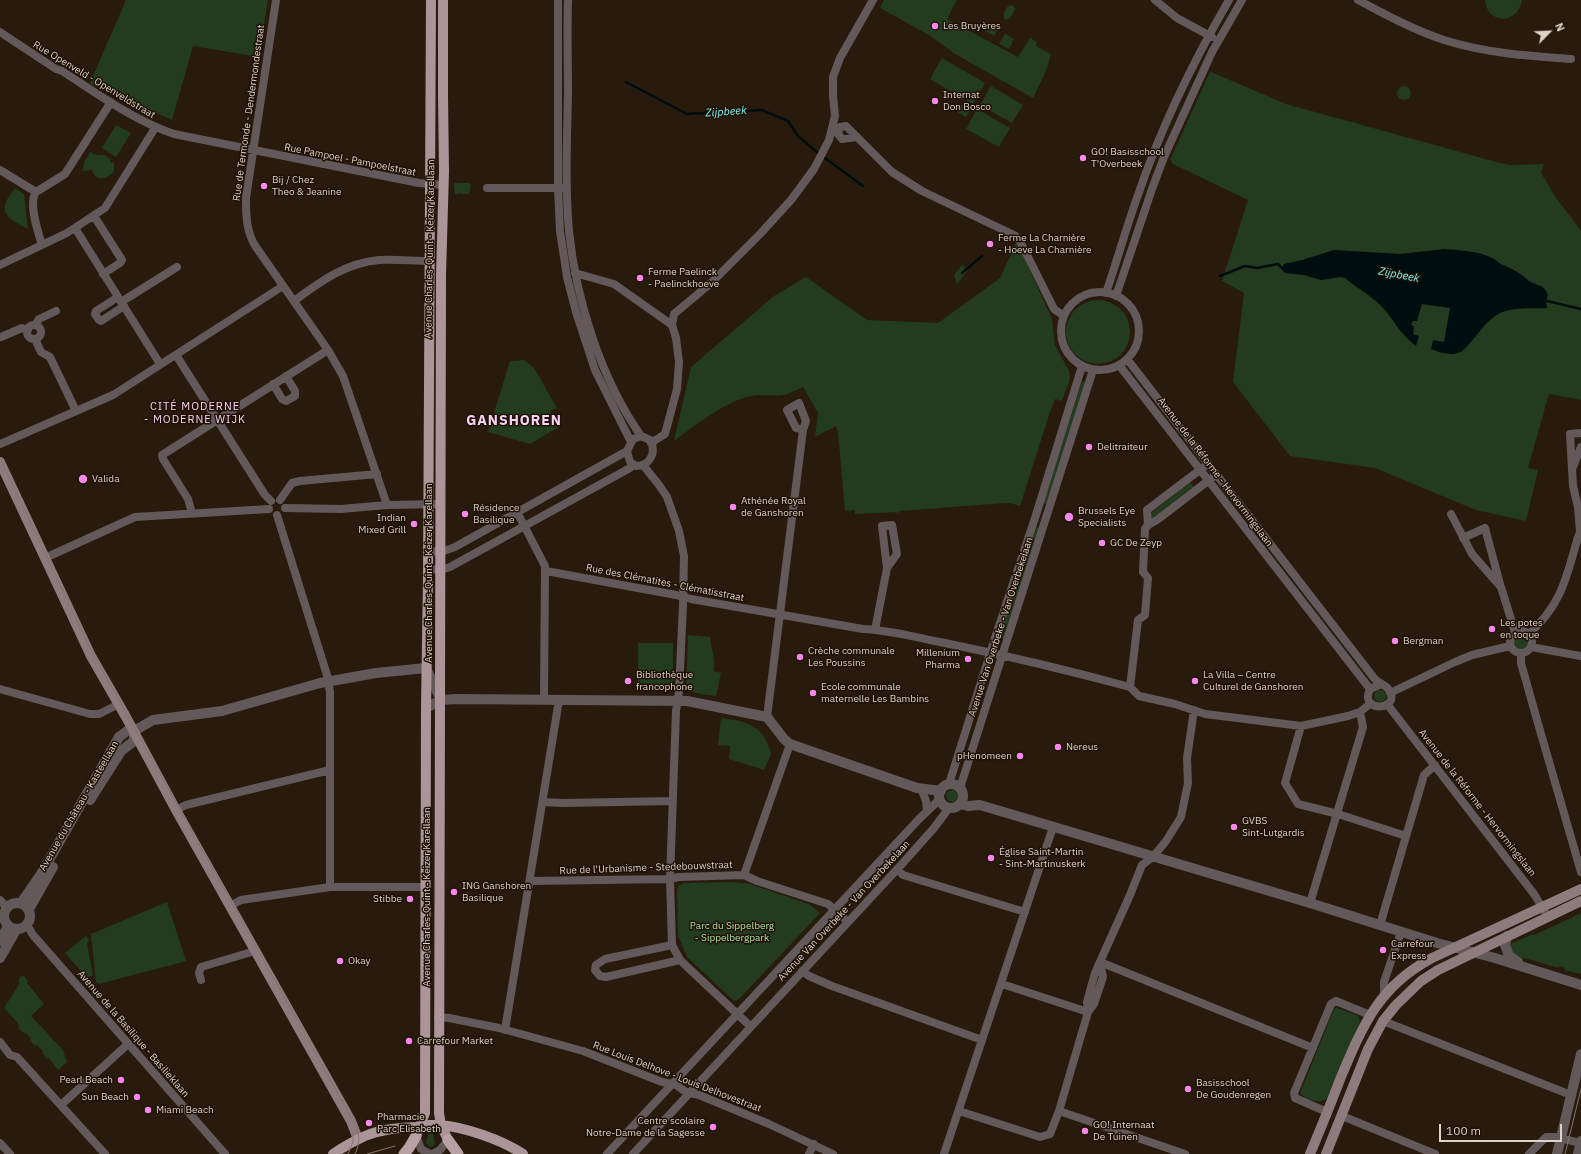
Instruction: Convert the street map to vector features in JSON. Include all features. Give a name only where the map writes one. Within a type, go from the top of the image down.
[{"type":"highway","points":[[404,1154],[418,1131]]},
{"type":"highway","points":[[448,1140],[458,1154]]},
{"type":"main road","name":"Avenue Charles-Quint - Keizer Karellaan","points":[[418,1131],[425,1113],[426,668],[428,569],[431,0]]},
{"type":"main road","name":"Avenue Charles-Quint - Keizer Karellaan","points":[[442,1125],[439,1113],[438,1098],[438,1017],[441,275],[444,185],[443,0]]},
{"type":"main road","points":[[0,462],[89,652],[134,737],[351,1121],[358,1139]]},
{"type":"main road","points":[[74,620],[76,637],[113,707],[134,737]]},
{"type":"main road","points":[[1310,1154],[1360,1033],[1370,1015],[1384,996],[1395,985],[1421,964],[1454,947],[1581,889]]},
{"type":"main road","points":[[1326,1154],[1368,1049],[1383,1021],[1396,1005],[1421,981],[1436,971],[1581,901]]},
{"type":"main road","points":[[442,1125],[448,1140]]},
{"type":"main road","points":[[333,1154],[369,1134],[394,1128],[418,1131],[442,1125],[489,1138],[505,1144],[523,1154]]},
{"type":"street","name":"Rue de Termonde - Dendermondestraat","points":[[276,0],[246,198],[246,217],[249,234],[256,247],[328,350],[343,376],[387,505]]},
{"type":"street","points":[[558,0],[558,188],[560,231],[567,278],[576,312],[595,370],[631,442]]},
{"type":"street","points":[[568,0],[567,188],[569,231],[575,273],[584,309],[604,367],[641,436]]},
{"type":"street","points":[[651,443],[665,434],[677,390],[679,362],[676,338],[672,324],[674,314],[736,260],[791,200],[814,169],[829,140],[835,116],[833,77],[840,58],[873,0]]},
{"type":"street","points":[[1155,0],[1178,18],[1218,41]]},
{"type":"street","points":[[1106,293],[1153,154],[1172,110],[1229,0]]},
{"type":"street","points":[[1116,296],[1164,157],[1218,41],[1242,0]]},
{"type":"street","points":[[1358,0],[1397,21],[1444,40],[1495,51],[1571,59]]},
{"type":"street","name":"Rue Openveld - Openveldstraat","points":[[0,32],[20,47],[56,69],[62,71],[131,116],[155,128],[174,134],[253,151]]},
{"type":"street","points":[[42,245],[36,228],[32,202],[33,196],[36,192],[65,174],[111,102]]},
{"type":"street","points":[[0,265],[75,228],[105,208],[155,128]]},
{"type":"street","points":[[857,137],[892,172],[915,186],[1016,236],[1021,243],[1054,309],[1064,316]]},
{"type":"street","name":"Rue Pampoel - Pampoelstraat","points":[[253,151],[411,182],[444,185]]},
{"type":"street","points":[[1153,154],[1164,157]]},
{"type":"street","points":[[0,170],[36,192]]},
{"type":"street","points":[[487,188],[567,188]]},
{"type":"street","points":[[94,216],[122,260],[120,263],[103,274]]},
{"type":"street","points":[[75,228],[160,364]]},
{"type":"street","points":[[294,301],[329,276],[357,264],[381,260],[429,261]]},
{"type":"street","points":[[121,302],[177,266]]},
{"type":"street","points":[[575,273],[614,284],[672,324]]},
{"type":"street","points":[[0,444],[113,395],[283,286]]},
{"type":"street","points":[[1093,293],[1106,293],[1116,296],[1130,307],[1137,323],[1138,340],[1128,358],[1119,365],[1107,370],[1093,370],[1082,366],[1071,357],[1064,344],[1061,330],[1064,316],[1071,306],[1081,298],[1093,293]]},
{"type":"street","points":[[31,327],[39,319],[56,311]]},
{"type":"street","points":[[0,337],[22,328],[40,328],[40,335],[35,339],[42,352],[50,357],[76,410]]},
{"type":"street","points":[[192,513],[188,499],[162,455],[328,350]]},
{"type":"street","points":[[176,355],[265,495],[273,514],[277,515],[328,681],[330,692],[330,887]]},
{"type":"street","name":"Avenue de la Réforme - Hervormingslaan","points":[[1128,358],[1379,685],[1386,687],[1390,693]]},
{"type":"street","name":"Avenue de la Réforme - Hervormingslaan","points":[[1119,365],[1370,689]]},
{"type":"street","name":"Avenue Van Overbeke - Van Overbekelaan","points":[[950,784],[1082,366]]},
{"type":"street","name":"Avenue Van Overbeke - Van Overbekelaan","points":[[961,795],[1003,655],[1093,370]]},
{"type":"street","points":[[273,384],[282,399],[286,401],[295,396],[296,391],[286,376]]},
{"type":"street","points":[[767,717],[803,430]]},
{"type":"street","points":[[1529,634],[1555,604],[1563,587],[1580,531],[1579,509],[1573,486],[1570,434],[1581,433]]},
{"type":"street","points":[[641,436],[648,438],[652,449],[650,460],[643,466],[636,466],[633,465],[628,457],[627,451],[633,439],[641,436]]},
{"type":"street","points":[[1572,469],[1581,447]]},
{"type":"street","points":[[428,551],[441,552],[455,547],[627,451]]},
{"type":"street","points":[[1148,525],[1147,510],[1208,464]]},
{"type":"street","points":[[428,569],[441,570],[450,567],[633,465]]},
{"type":"street","points":[[643,466],[667,497],[679,531],[684,556],[678,701],[676,711],[670,879],[672,945],[680,960],[750,1026]]},
{"type":"street","points":[[280,500],[292,483],[377,474]]},
{"type":"street","points":[[1216,474],[1157,520],[1148,525],[1145,529],[1143,572],[1148,578],[1145,615],[1138,620],[1130,686],[1139,696],[1205,714],[1301,726],[1348,716],[1360,712],[1371,703]]},
{"type":"street","points":[[270,505],[274,499],[284,502],[285,508],[283,513],[277,515]]},
{"type":"street","points":[[285,508],[341,509],[387,505],[441,504]]},
{"type":"street","points":[[45,558],[135,517],[270,505]]},
{"type":"street","points":[[517,512],[545,566],[546,571],[544,700]]},
{"type":"street","points":[[1451,514],[1472,554],[1501,587]]},
{"type":"street","points":[[1036,515],[1046,518]]},
{"type":"street","points":[[1463,538],[1485,528],[1515,632]]},
{"type":"street","points":[[875,630],[887,568]]},
{"type":"street","name":"Rue des Clématites - Clématisstraat","points":[[546,571],[780,615],[863,630],[875,630],[991,652],[1130,686]]},
{"type":"street","points":[[1294,591],[1302,585]]},
{"type":"street","points":[[1521,631],[1529,634],[1532,640],[1531,647],[1526,652],[1520,653],[1513,650],[1510,646],[1510,639],[1515,632],[1521,631]]},
{"type":"street","points":[[1379,685],[1370,689],[1368,696],[1371,703],[1381,707],[1390,701],[1390,693],[1455,662],[1472,655],[1510,646]]},
{"type":"street","points":[[1531,647],[1581,656]]},
{"type":"street","points":[[1520,653],[1531,699],[1581,872]]},
{"type":"street","points":[[426,668],[440,700]]},
{"type":"street","name":"Avenue du Château - Kasteellaan","points":[[25,906],[41,874],[119,737],[134,737],[152,720],[222,711],[328,681],[376,673],[426,668]]},
{"type":"street","points":[[0,688],[90,714],[99,714],[113,707]]},
{"type":"street","points":[[426,708],[440,700],[690,702],[767,717],[784,740],[790,744],[920,790],[940,795]]},
{"type":"street","points":[[505,1030],[559,700]]},
{"type":"street","name":"Avenue de la Réforme - Hervormingslaan","points":[[1387,704],[1534,894],[1548,917]]},
{"type":"street","points":[[959,1111],[1040,1137],[1050,1134],[1059,1110],[1088,1012],[1087,1002],[1095,973],[1142,865],[1153,857],[1166,840],[1180,817],[1188,783],[1187,758],[1194,710]]},
{"type":"street","points":[[1310,903],[1363,727],[1360,712]]},
{"type":"street","points":[[1301,726],[1285,783],[1298,804],[1338,814],[1406,836]]},
{"type":"street","points":[[744,875],[790,744]]},
{"type":"street","points":[[1380,925],[1424,775],[1435,765]]},
{"type":"street","points":[[176,810],[186,805],[330,770]]},
{"type":"street","points":[[940,795],[946,785],[954,784],[961,795],[971,797],[980,805],[1310,903],[1401,932],[1581,984]]},
{"type":"street","points":[[920,790],[926,801],[927,810]]},
{"type":"street","points":[[940,795],[944,805],[949,808],[955,807],[961,795]]},
{"type":"street","name":"Avenue Van Overbeke - Van Overbekelaan","points":[[607,1154],[940,795]]},
{"type":"street","points":[[543,802],[673,801]]},
{"type":"street","name":"Avenue Van Overbeke - Van Overbekelaan","points":[[633,1154],[897,869],[934,828],[949,808]]},
{"type":"street","points":[[944,1154],[1054,827]]},
{"type":"street","points":[[897,869],[903,875],[1025,912]]},
{"type":"street","name":"Rue de l'Urbanisme - Stedebouwstraat","points":[[530,881],[670,879],[679,877],[744,875],[757,881],[828,904],[848,922]]},
{"type":"street","points":[[230,906],[241,900],[330,887],[426,887]]},
{"type":"street","points":[[0,941],[12,928],[24,928],[28,925],[31,917],[25,906],[15,903],[3,904],[4,915],[12,928]]},
{"type":"street","name":"Avenue de la Basilique - Basilieklaan","points":[[28,925],[34,935],[225,1154]]},
{"type":"street","points":[[0,958],[12,928]]},
{"type":"street","points":[[1384,996],[1384,982],[1401,932]]},
{"type":"street","points":[[1507,936],[1505,945],[1508,956],[1526,968]]},
{"type":"street","points":[[672,945],[605,959],[596,965],[595,970],[600,976],[606,977],[680,960]]},
{"type":"street","points":[[201,980],[199,973],[202,967],[255,951]]},
{"type":"street","points":[[1100,962],[1313,1048]]},
{"type":"street","points":[[802,970],[809,976],[832,986],[982,1040]]},
{"type":"street","points":[[1002,984],[1088,1012]]},
{"type":"street","points":[[1327,1112],[1295,1098],[1294,1093],[1333,1001],[1370,1015]]},
{"type":"street","name":"Rue Louis Delhove - Louis Delhovestraat","points":[[438,1017],[505,1030],[583,1051],[672,1084],[769,1124],[833,1154]]},
{"type":"street","points":[[1383,1021],[1571,1095]]},
{"type":"street","points":[[0,1042],[10,1055],[17,1057],[105,1154]]},
{"type":"street","points":[[61,1105],[128,1044]]},
{"type":"street","points":[[1556,1154],[1581,1054]]},
{"type":"street","points":[[1059,1110],[1185,1154]]},
{"type":"street","points":[[1342,1116],[1435,1154]]},
{"type":"street","points":[[418,1131],[421,1149],[431,1154],[440,1150],[448,1140]]},
{"type":"street","points":[[1529,1154],[1546,1137],[1581,1142],[1578,1154]]},
{"type":"street","points":[[0,1143],[10,1154]]},
{"type":"street","points":[[809,1154],[814,1144]]},
{"type":"green space","points":[[126,0],[268,0],[259,57],[193,46],[172,120],[139,105],[100,80],[96,87],[90,83]]},
{"type":"green space","points":[[884,0],[957,0],[947,19],[1018,57],[1030,38],[1037,42],[1036,46],[1051,54],[1046,71],[1033,98],[955,54],[929,35],[880,8]]},
{"type":"green space","points":[[1485,0],[1522,0],[1515,14],[1509,18],[1503,19],[1497,18],[1491,14],[1487,8]]},
{"type":"green space","points":[[1010,5],[1014,6],[1015,9],[1010,18],[1006,20],[1004,18],[1004,12]]},
{"type":"green space","points":[[984,21],[998,29],[994,36],[981,28]]},
{"type":"green space","points":[[1005,34],[1014,39],[1009,49],[999,44]]},
{"type":"green space","points":[[942,58],[985,83],[973,104],[930,79]]},
{"type":"green space","points":[[1211,72],[1286,104],[1500,163],[1511,165],[1544,164],[1541,173],[1557,199],[1581,231],[1581,400],[1549,394],[1528,468],[1538,470],[1526,521],[1476,510],[1375,468],[1290,456],[1233,382],[1244,293],[1222,281],[1248,200],[1171,163],[1172,161],[1170,160]]},
{"type":"green space","points":[[991,86],[1023,105],[1012,123],[980,105]]},
{"type":"green space","points":[[1401,86],[1407,86],[1411,90],[1411,96],[1407,100],[1401,100],[1397,96],[1397,90]]},
{"type":"green space","points":[[962,104],[971,109],[966,117],[957,112]]},
{"type":"green space","points":[[977,109],[1010,128],[999,147],[966,129]]},
{"type":"green space","points":[[116,125],[131,133],[116,157],[102,148]]},
{"type":"green space","points":[[90,152],[97,155],[105,155],[110,159],[111,163],[114,162],[114,171],[105,178],[99,178],[92,170],[83,171],[84,163]]},
{"type":"green space","points":[[454,183],[469,183],[471,185],[469,194],[455,194]]},
{"type":"green space","points":[[15,188],[24,194],[28,229],[16,223],[6,214],[5,205]]},
{"type":"green space","points":[[1016,243],[1052,319],[1055,345],[1069,371],[1070,379],[1062,401],[1055,399],[1051,409],[1020,506],[1005,503],[900,511],[898,514],[897,512],[855,514],[855,510],[845,511],[838,432],[836,426],[815,437],[818,413],[803,387],[783,395],[755,395],[737,400],[709,416],[674,441],[691,367],[774,296],[806,277],[867,320],[938,323],[1000,278]]},
{"type":"green space","points":[[962,265],[968,270],[957,284],[954,275]]},
{"type":"green space","points":[[1098,300],[1110,302],[1121,309],[1128,320],[1130,332],[1128,344],[1121,355],[1110,362],[1098,364],[1086,362],[1075,355],[1068,344],[1066,332],[1068,320],[1075,309],[1086,302]]},
{"type":"green space","points":[[524,360],[534,368],[557,408],[550,411],[559,427],[530,444],[488,432],[510,361]]},
{"type":"green space","points":[[1082,381],[1086,382],[1047,503],[1045,504],[1043,502]]},
{"type":"green space","points":[[1189,481],[1195,488],[1191,488],[1153,518],[1150,517],[1151,513],[1188,484]]},
{"type":"green space","points":[[1036,527],[1039,528],[1005,639],[999,637]]},
{"type":"green space","points":[[1521,634],[1527,636],[1529,642],[1527,648],[1521,650],[1515,648],[1513,642],[1515,636]]},
{"type":"green space","points":[[688,635],[710,637],[714,671],[721,673],[716,696],[694,692],[688,688],[686,684]]},
{"type":"green space","points":[[638,643],[673,643],[673,683],[671,687],[657,691],[656,689],[638,689]]},
{"type":"green space","points":[[1378,690],[1382,690],[1386,696],[1382,702],[1378,702],[1374,698],[1374,694]]},
{"type":"green space","points":[[721,718],[747,723],[759,731],[764,737],[771,754],[764,770],[729,759],[730,746],[718,745]]},
{"type":"green space","points":[[952,790],[956,792],[958,796],[956,800],[952,802],[948,800],[946,796],[948,792]]},
{"type":"green space","name":"Parc du Sippelberg - Sippelbergpark","points":[[732,882],[750,884],[809,904],[820,913],[739,999],[734,1001],[687,957],[678,935],[677,891],[678,886],[683,883]]},
{"type":"green space","points":[[167,902],[186,961],[99,984],[96,982],[91,934]]},
{"type":"green space","points":[[1581,913],[1581,974],[1564,970],[1565,968],[1559,966],[1559,968],[1525,958],[1524,959],[1511,950],[1510,944],[1533,934],[1534,935]]},
{"type":"green space","points":[[86,936],[89,939],[87,944],[93,975],[87,978],[65,953]]},
{"type":"green space","points":[[24,976],[28,981],[27,983],[44,1004],[31,1016],[63,1050],[67,1062],[58,1070],[49,1058],[47,1059],[42,1053],[43,1051],[37,1045],[35,1046],[25,1032],[24,1033],[18,1028],[20,1026],[4,1008],[20,983],[18,981],[20,977]]},
{"type":"green space","points":[[1337,1008],[1357,1015],[1360,1022],[1327,1098],[1317,1101],[1305,1097],[1300,1093],[1334,1009]]},
{"type":"green space","points":[[429,1133],[433,1134],[435,1143],[432,1147],[428,1146],[426,1142]]},
{"type":"water","points":[[1444,249],[1467,251],[1485,255],[1517,272],[1532,283],[1540,285],[1544,288],[1548,295],[1546,301],[1547,308],[1513,309],[1501,313],[1490,320],[1462,351],[1454,354],[1446,354],[1431,349],[1433,340],[1444,342],[1450,308],[1422,304],[1417,321],[1413,321],[1411,324],[1414,327],[1413,334],[1419,336],[1416,346],[1403,333],[1380,304],[1345,278],[1341,277],[1321,280],[1304,275],[1285,273],[1282,270],[1284,264],[1334,250],[1400,254]]},
{"type":"waterway","name":"Zijpbeek","points":[[626,82],[687,114],[762,110],[788,121],[798,136],[818,153]]},
{"type":"waterway","name":"Zijpbeek","points":[[825,158],[863,186]]},
{"type":"waterway","points":[[962,273],[982,256]]},
{"type":"waterway","name":"Zijpbeek","points":[[1220,276],[1245,266],[1257,268],[1278,264],[1282,268],[1285,268]]},
{"type":"waterway","name":"Zijpbeek","points":[[1543,300],[1581,309]]},
{"type":"tram line","points":[[0,458],[89,646],[357,1128],[359,1141],[355,1154]]},
{"type":"tram line","points":[[1565,1154],[1581,1089]]},
{"type":"tram line","points":[[348,1154],[353,1142],[353,1133]]},
{"type":"tram line","points":[[367,1154],[395,1146]]},
{"type":"place","name":"Les Bruyères","points":[[935,26]]},
{"type":"place","name":"Internat Don Bosco","points":[[935,101]]},
{"type":"place","name":"GO! Basisschool T'Overbeek","points":[[1083,158]]},
{"type":"place","name":"Bij / Chez Theo & Jeanine","points":[[264,186]]},
{"type":"place","name":"Ferme La Charnière - Hoeve La Charnière","points":[[990,244]]},
{"type":"place","name":"Ferme Paelinck - Paelinckhoeve","points":[[640,278]]},
{"type":"place","name":"Delitraiteur","points":[[1089,447]]},
{"type":"place","name":"Valida","points":[[83,479]]},
{"type":"place","name":"Athénée Royal de Ganshoren","points":[[733,507]]},
{"type":"place","name":"Résidence Basilique","points":[[465,514]]},
{"type":"place","name":"Brussels Eye Specialists","points":[[1069,517]]},
{"type":"place","name":"Indian Mixed Grill","points":[[414,524]]},
{"type":"place","name":"GC De Zeyp","points":[[1102,543]]},
{"type":"place","name":"Les potes en toque","points":[[1492,629]]},
{"type":"place","name":"Bergman","points":[[1395,641]]},
{"type":"place","name":"Crèche communale Les Poussins","points":[[800,657]]},
{"type":"place","name":"Millenium Pharma","points":[[968,659]]},
{"type":"place","name":"Bibliothèque francophone","points":[[628,681]]},
{"type":"place","name":"La Villa – Centre Culturel de Ganshoren","points":[[1195,681]]},
{"type":"place","name":"Ecole communale maternelle Les Bambins","points":[[813,693]]},
{"type":"place","name":"Nereus","points":[[1058,747]]},
{"type":"place","name":"pHenomeen","points":[[1020,756]]},
{"type":"place","name":"GVBS Sint-Lutgardis","points":[[1234,827]]},
{"type":"place","name":"Église Saint-Martin - Sint-Martinuskerk","points":[[991,858]]},
{"type":"place","name":"ING Ganshoren Basilique","points":[[454,892]]},
{"type":"place","name":"Stibbe","points":[[410,899]]},
{"type":"place","name":"Carrefour Express","points":[[1383,950]]},
{"type":"place","name":"Okay","points":[[340,961]]},
{"type":"place","name":"Carrefour Market","points":[[409,1041]]},
{"type":"place","name":"Pearl Beach","points":[[121,1080]]},
{"type":"place","name":"Basisschool De Goudenregen","points":[[1188,1089]]},
{"type":"place","name":"Sun Beach","points":[[137,1097]]},
{"type":"place","name":"Miami Beach","points":[[148,1110]]},
{"type":"place","name":"Pharmacie Parc Elisabeth","points":[[369,1123]]},
{"type":"place","name":"Centre scolaire Notre-Dame de la Sagesse","points":[[713,1127]]},
{"type":"place","name":"GO! Internaat De Tuinen","points":[[1085,1131]]},
{"type":"district","name":"CITÉ MODERNE - MODERNE WIJK","points":[[195,413]]},
{"type":"district","name":"GANSHOREN","points":[[514,421]]}]
